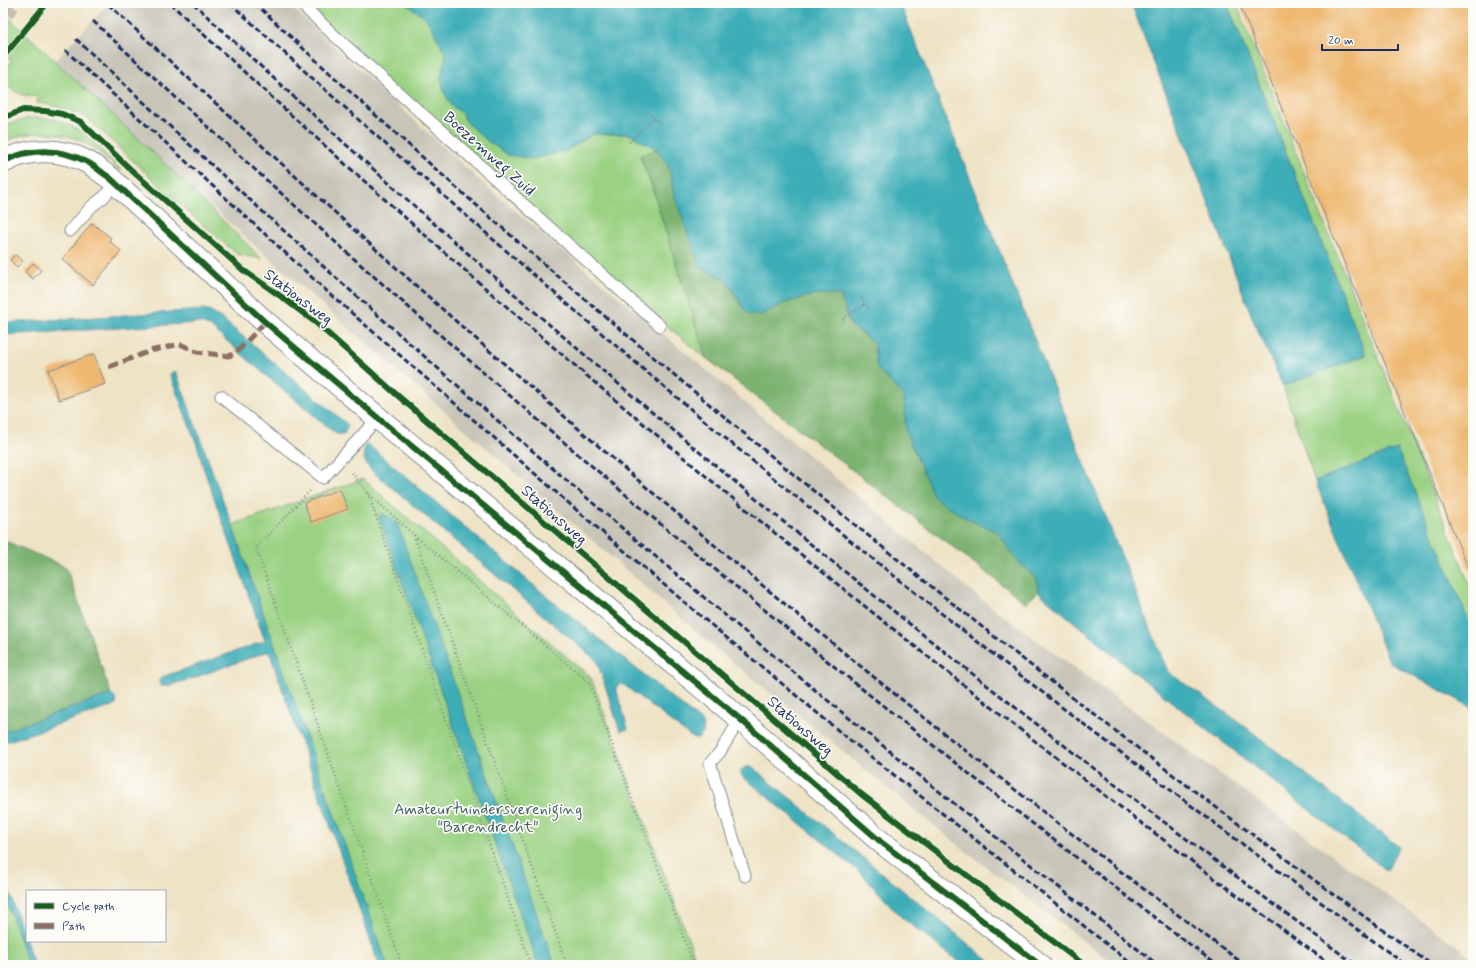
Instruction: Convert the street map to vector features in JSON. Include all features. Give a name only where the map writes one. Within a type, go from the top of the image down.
[{"type":"street","points":[[3,162],[28,152],[47,151],[71,155],[89,163],[115,183],[265,322],[378,418],[740,719],[881,842],[1040,965]]},
{"type":"lane","name":"Boezemweg Zuid","points":[[300,3],[336,38],[660,326]]},
{"type":"lane","points":[[70,231],[92,206],[104,197],[115,183]]},
{"type":"lane","points":[[221,396],[323,478],[378,418]]},
{"type":"lane","points":[[740,719],[720,752],[710,763],[745,876]]},
{"type":"path","points":[[647,112],[661,124]]},
{"type":"path","points":[[629,142],[654,118]]},
{"type":"path","points":[[861,298],[870,311]]},
{"type":"path","points":[[843,319],[865,304]]},
{"type":"path","points":[[341,459],[368,493],[414,535],[589,682],[694,965]]},
{"type":"path","points":[[323,478],[256,548],[402,965]]},
{"type":"path","points":[[368,493],[531,965]]},
{"type":"path","points":[[414,535],[567,965]]},
{"type":"shaded area","points":[[109,3],[287,3],[488,188],[987,604],[1473,958],[1473,965],[1115,965],[967,852],[720,652],[188,186],[55,61]]},
{"type":"green space","points":[[304,3],[405,3],[426,18],[446,54],[441,77],[452,107],[460,111],[468,124],[489,142],[531,159],[566,151],[593,134],[629,134],[657,149],[640,156],[651,184],[706,358],[438,137]]},
{"type":"green space","points":[[1227,3],[1236,3],[1473,593],[1473,631],[1397,449],[1315,481],[1283,386],[1366,355]]},
{"type":"green space","points":[[3,12],[159,158],[262,259],[237,254],[186,210],[87,118],[63,108],[37,103],[38,96],[23,95],[11,89],[3,82],[3,71],[12,61],[3,54]]},
{"type":"green space","points":[[29,118],[52,119],[60,121],[78,130],[93,142],[121,170],[120,171],[92,147],[83,142],[60,135],[36,133],[13,138],[3,143],[3,127]]},
{"type":"green space","points":[[657,149],[669,167],[674,194],[700,267],[726,280],[742,306],[759,316],[784,303],[816,294],[841,295],[850,324],[874,343],[877,368],[904,397],[906,432],[934,497],[964,517],[999,533],[1014,557],[1037,579],[1038,592],[1026,603],[706,358],[651,184],[640,156]]},
{"type":"green space","name":"Amateurtuindersvereniging \"Barendrecht\"","points":[[363,479],[591,678],[698,965],[387,965],[232,525]]},
{"type":"green space","points":[[3,540],[66,567],[111,694],[3,732]]},
{"type":"green space","points":[[3,890],[28,965],[3,965]]},
{"type":"water","points":[[405,3],[900,3],[1168,672],[1242,724],[1399,847],[1387,871],[1135,673],[1038,592],[1037,579],[1014,557],[999,533],[964,517],[934,497],[906,432],[904,397],[877,368],[874,343],[850,324],[841,295],[816,294],[784,303],[759,316],[747,313],[726,280],[700,267],[674,194],[669,167],[657,149],[629,134],[593,134],[566,151],[531,159],[508,155],[489,142],[468,124],[460,111],[452,107],[444,92],[441,77],[446,54],[426,18]]},
{"type":"water","points":[[1131,3],[1227,3],[1366,355],[1283,386],[1254,322]]},
{"type":"water","points":[[203,310],[211,312],[221,318],[348,425],[344,434],[336,434],[210,326],[200,323],[3,335],[3,323]]},
{"type":"water","points":[[174,371],[176,372],[232,525],[387,965],[379,965],[269,651],[188,680],[161,686],[159,680],[162,677],[265,641],[203,467],[198,448],[170,375]]},
{"type":"water","points":[[366,443],[544,594],[702,722],[704,731],[698,739],[691,737],[620,683],[616,688],[628,729],[620,731],[597,661],[371,470],[364,458]]},
{"type":"water","points":[[1397,449],[1473,631],[1473,708],[1390,663],[1315,481]]},
{"type":"water","points":[[384,514],[397,523],[555,965],[538,965],[380,520],[379,515]]},
{"type":"water","points":[[111,694],[116,699],[116,705],[3,743],[3,732]]},
{"type":"water","points":[[745,767],[752,767],[994,965],[963,965],[900,916],[862,874],[742,776],[740,771]]},
{"type":"water","points":[[3,872],[34,965],[28,965],[3,889]]},
{"type":"building","points":[[1239,3],[1473,3],[1473,580],[1427,467]]},
{"type":"building","points":[[92,223],[111,238],[109,241],[121,251],[93,285],[62,259]]},
{"type":"building","points":[[15,255],[23,261],[17,267],[10,260]]},
{"type":"building","points":[[33,263],[41,270],[33,279],[25,272]]},
{"type":"building","points":[[94,354],[105,384],[59,400],[48,370]]},
{"type":"building","points":[[340,489],[348,509],[311,522],[304,503]]},
{"type":"tunnel","points":[[3,11],[10,3]]},
{"type":"railway","points":[[170,3],[449,257],[736,501],[882,620],[1030,737],[1331,965]]},
{"type":"railway","points":[[193,3],[331,131],[472,257],[615,381],[760,502],[906,621],[1054,738],[1204,853],[1356,965]]},
{"type":"railway","points":[[230,3],[367,127],[575,311],[788,490],[940,612],[1094,732],[1406,965]]},
{"type":"railway","points":[[255,3],[417,153],[583,298],[785,468],[966,614],[1150,758],[1337,897],[1432,965]]},
{"type":"railway","points":[[108,4],[377,251],[541,396],[713,544],[887,688],[975,758],[1064,828],[1245,965]]},
{"type":"railway","points":[[93,21],[366,269],[504,391],[645,511],[928,741],[1217,965]]},
{"type":"railway","points":[[76,39],[338,280],[606,514],[879,743],[1158,965]]},
{"type":"railway","points":[[65,50],[330,294],[573,507],[845,736],[1133,965]]},
{"type":"marked path","points":[[109,367],[150,351],[180,344],[197,352],[228,356],[235,354],[265,322]]},
{"type":"cycle path","points":[[3,57],[47,3]]},
{"type":"cycle path","name":"Stationsweg","points":[[3,118],[23,110],[45,111],[62,114],[81,122],[129,168],[243,270],[315,322],[397,395],[861,794],[1084,965]]},
{"type":"cycle path","points":[[3,162],[24,154],[46,151],[57,152],[79,158],[109,177],[265,322],[378,418],[740,719],[881,842],[1040,965]]}]
